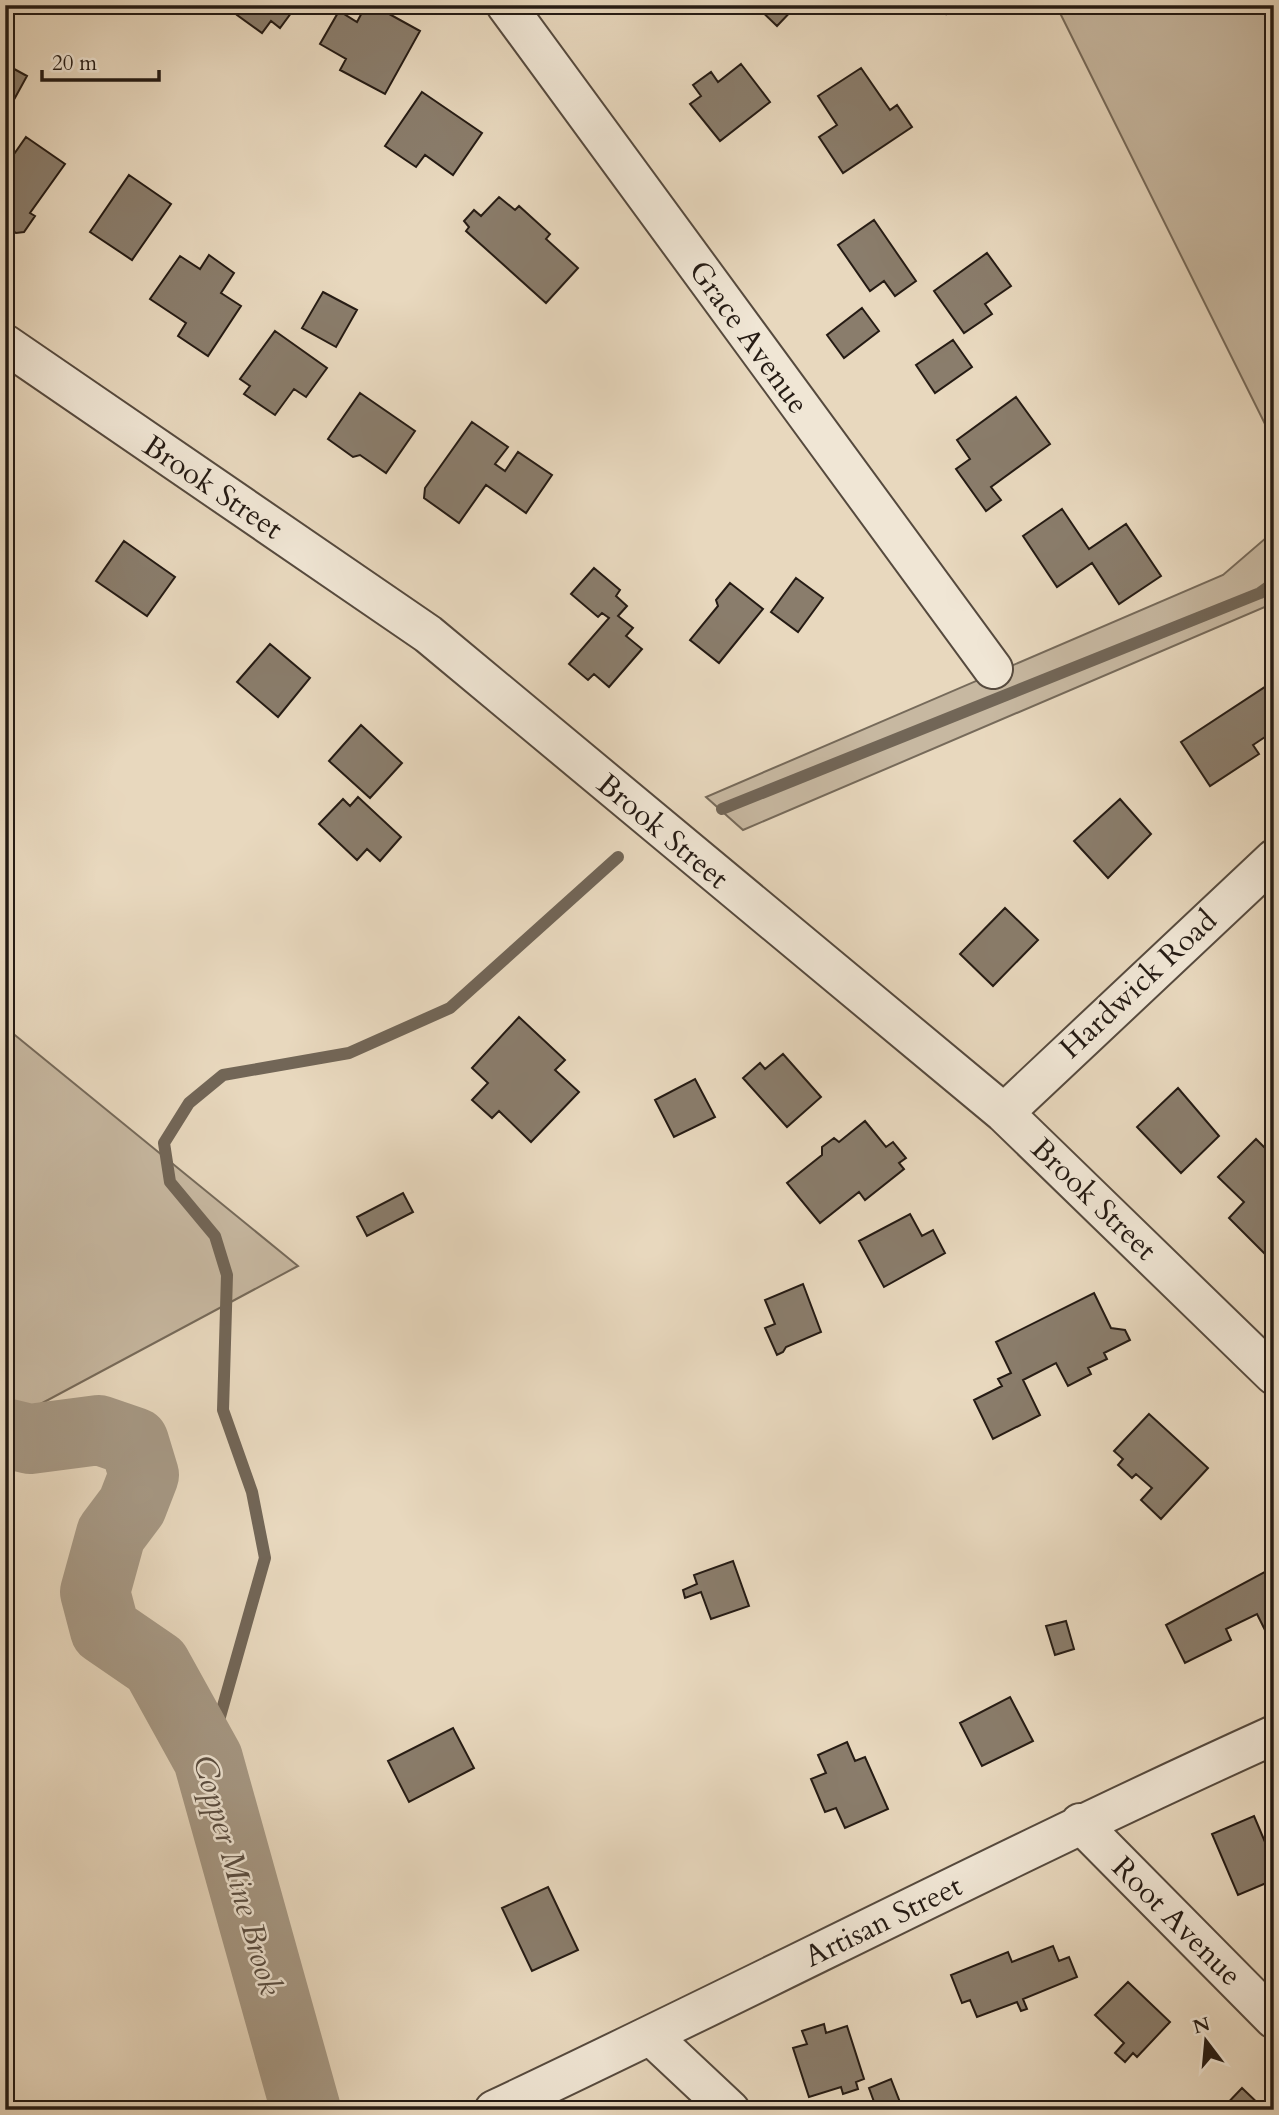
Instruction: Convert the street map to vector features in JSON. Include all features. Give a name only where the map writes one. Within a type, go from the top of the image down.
[{"type":"street","name":"Grace Avenue","points":[[506,5],[993,669]]},
{"type":"street","name":"Brook Street","points":[[5,344],[428,634],[1004,1113],[1274,1375]]},
{"type":"street","name":"Hardwick Road","points":[[1004,1113],[1274,859]]},
{"type":"street","name":"Artisan Street","points":[[494,2110],[651,2036],[1080,1823],[1274,1735]]},
{"type":"street","name":"Root Avenue","points":[[1080,1823],[1274,2019]]},
{"type":"street","points":[[651,2036],[730,2110]]},
{"type":"shaded area","points":[[1056,5],[1274,5],[1274,442]]},
{"type":"shaded area","points":[[1274,531],[1274,603],[743,830],[706,797],[1223,575]]},
{"type":"shaded area","points":[[5,1027],[298,1266],[5,1423]]},
{"type":"building","points":[[244,5],[297,5],[280,28],[271,21],[262,33],[237,15]]},
{"type":"building","points":[[366,5],[373,5],[420,31],[385,94],[340,70],[346,59],[320,44],[339,11],[357,22]]},
{"type":"building","points":[[755,5],[797,5],[777,26]]},
{"type":"building","points":[[935,5],[953,5],[946,14]]},
{"type":"building","points":[[5,64],[27,76],[5,116]]},
{"type":"building","points":[[741,64],[770,102],[720,141],[690,104],[701,96],[693,85],[711,72],[718,82]]},
{"type":"building","points":[[861,68],[890,110],[897,105],[912,127],[843,173],[819,137],[837,125],[818,96]]},
{"type":"building","points":[[422,92],[482,133],[453,175],[425,155],[416,167],[385,146]]},
{"type":"building","points":[[26,137],[65,164],[30,213],[35,216],[24,232],[16,233],[5,225],[5,167]]},
{"type":"building","points":[[129,175],[171,204],[132,260],[90,232]]},
{"type":"building","points":[[499,197],[515,210],[519,206],[550,234],[546,239],[578,268],[546,303],[466,231],[469,227],[464,221],[474,210],[481,216]]},
{"type":"building","points":[[874,220],[916,281],[895,296],[884,281],[870,291],[838,245]]},
{"type":"building","points":[[987,253],[1011,286],[985,304],[992,314],[964,333],[934,291]]},
{"type":"building","points":[[209,255],[234,273],[221,293],[241,306],[208,356],[178,336],[186,323],[150,299],[180,256],[200,269]]},
{"type":"building","points":[[323,292],[357,310],[336,347],[302,328]]},
{"type":"building","points":[[862,308],[879,331],[844,358],[827,335]]},
{"type":"building","points":[[275,331],[327,368],[306,397],[294,389],[275,415],[244,394],[250,386],[240,379]]},
{"type":"building","points":[[953,340],[972,367],[935,393],[916,365]]},
{"type":"building","points":[[360,393],[415,431],[386,473],[360,455],[353,457],[328,439]]},
{"type":"building","points":[[1016,397],[1050,444],[991,487],[1001,500],[986,511],[956,469],[970,459],[957,440]]},
{"type":"building","points":[[472,422],[508,447],[495,464],[505,471],[518,452],[552,475],[526,513],[486,485],[459,523],[424,498],[425,488]]},
{"type":"building","points":[[1062,509],[1089,549],[1126,524],[1161,576],[1119,604],[1092,563],[1057,587],[1023,536]]},
{"type":"building","points":[[124,541],[175,577],[147,616],[96,581]]},
{"type":"building","points":[[594,568],[620,590],[616,596],[627,606],[618,616],[633,628],[626,636],[642,649],[609,687],[594,674],[588,680],[569,664],[609,618],[602,613],[598,617],[571,594]]},
{"type":"building","points":[[796,578],[823,598],[798,632],[771,612]]},
{"type":"building","points":[[730,583],[763,609],[719,663],[690,640],[718,606],[716,600]]},
{"type":"building","points":[[270,644],[310,678],[278,717],[237,682]]},
{"type":"building","points":[[1274,681],[1274,731],[1253,745],[1259,754],[1210,786],[1181,742]]},
{"type":"building","points":[[361,725],[402,763],[370,798],[329,761]]},
{"type":"building","points":[[358,797],[401,837],[380,861],[367,849],[357,860],[319,824],[343,799],[350,806]]},
{"type":"building","points":[[1120,799],[1151,834],[1108,878],[1074,841]]},
{"type":"building","points":[[1005,908],[1038,940],[993,986],[960,954]]},
{"type":"building","points":[[519,1017],[565,1060],[555,1070],[579,1092],[531,1142],[499,1111],[492,1118],[472,1100],[488,1083],[472,1068]]},
{"type":"building","points":[[783,1054],[821,1097],[787,1127],[743,1078],[760,1063],[765,1069]]},
{"type":"building","points":[[695,1079],[715,1117],[674,1137],[655,1100]]},
{"type":"building","points":[[1178,1088],[1219,1136],[1181,1173],[1137,1127]]},
{"type":"building","points":[[865,1121],[886,1147],[893,1142],[906,1158],[899,1163],[904,1169],[865,1200],[859,1192],[820,1223],[787,1183],[822,1155],[822,1147],[834,1138],[839,1142]]},
{"type":"building","points":[[1256,1139],[1274,1157],[1274,1178],[1267,1185],[1274,1191],[1274,1263],[1229,1218],[1244,1202],[1218,1177]]},
{"type":"building","points":[[403,1193],[413,1212],[367,1236],[357,1217]]},
{"type":"building","points":[[910,1214],[922,1236],[933,1230],[945,1253],[884,1287],[859,1241]]},
{"type":"building","points":[[803,1284],[821,1332],[786,1347],[777,1355],[765,1328],[775,1324],[765,1300]]},
{"type":"building","points":[[1094,1293],[1111,1328],[1125,1330],[1130,1340],[1104,1353],[1107,1359],[1088,1368],[1091,1374],[1068,1386],[1056,1363],[1023,1380],[1040,1415],[993,1439],[974,1400],[1002,1386],[998,1379],[1011,1373],[996,1342]]},
{"type":"building","points":[[1149,1414],[1208,1468],[1161,1519],[1141,1500],[1152,1488],[1136,1474],[1132,1478],[1118,1465],[1123,1459],[1114,1451]]},
{"type":"building","points":[[733,1561],[749,1606],[711,1619],[701,1592],[685,1598],[683,1590],[697,1584],[694,1575]]},
{"type":"building","points":[[1274,1567],[1274,1625],[1265,1630],[1257,1614],[1226,1629],[1231,1640],[1185,1663],[1166,1625]]},
{"type":"building","points":[[1066,1621],[1074,1649],[1055,1655],[1046,1626]]},
{"type":"building","points":[[1010,1697],[1033,1741],[982,1766],[960,1723]]},
{"type":"building","points":[[453,1728],[474,1768],[409,1802],[388,1761]]},
{"type":"building","points":[[847,1742],[855,1761],[865,1757],[888,1809],[845,1828],[836,1808],[825,1812],[811,1779],[826,1773],[818,1755]]},
{"type":"building","points":[[1254,1816],[1265,1842],[1274,1839],[1274,1867],[1266,1871],[1271,1881],[1238,1895],[1212,1834]]},
{"type":"building","points":[[548,1887],[578,1950],[532,1971],[502,1908]]},
{"type":"building","points":[[1053,1946],[1059,1961],[1069,1957],[1077,1977],[1023,1999],[1027,2009],[1021,2011],[1017,2002],[977,2017],[970,2000],[962,2003],[951,1975],[1008,1952],[1012,1962]]},
{"type":"building","points":[[1128,1982],[1170,2022],[1137,2057],[1133,2053],[1125,2062],[1115,2053],[1124,2043],[1095,2015]]},
{"type":"building","points":[[824,2024],[826,2033],[847,2026],[864,2079],[856,2082],[858,2089],[843,2094],[841,2087],[809,2097],[793,2048],[807,2044],[802,2031]]},
{"type":"building","points":[[891,2079],[903,2110],[877,2110],[869,2088]]},
{"type":"building","points":[[1242,2088],[1265,2110],[1221,2110]]},
{"type":"waterway","points":[[722,809],[1260,593],[1274,583]]},
{"type":"waterway","points":[[208,1759],[265,1558],[252,1492],[223,1410],[227,1275],[215,1236],[170,1182],[164,1143],[189,1103],[223,1075],[349,1053],[450,1008],[618,857]]},
{"type":"waterway","name":"Copper Mine Brook","points":[[5,1433],[30,1439],[99,1430],[134,1442],[144,1475],[132,1506],[111,1534],[95,1592],[105,1630],[156,1665],[208,1759],[306,2110]]}]
